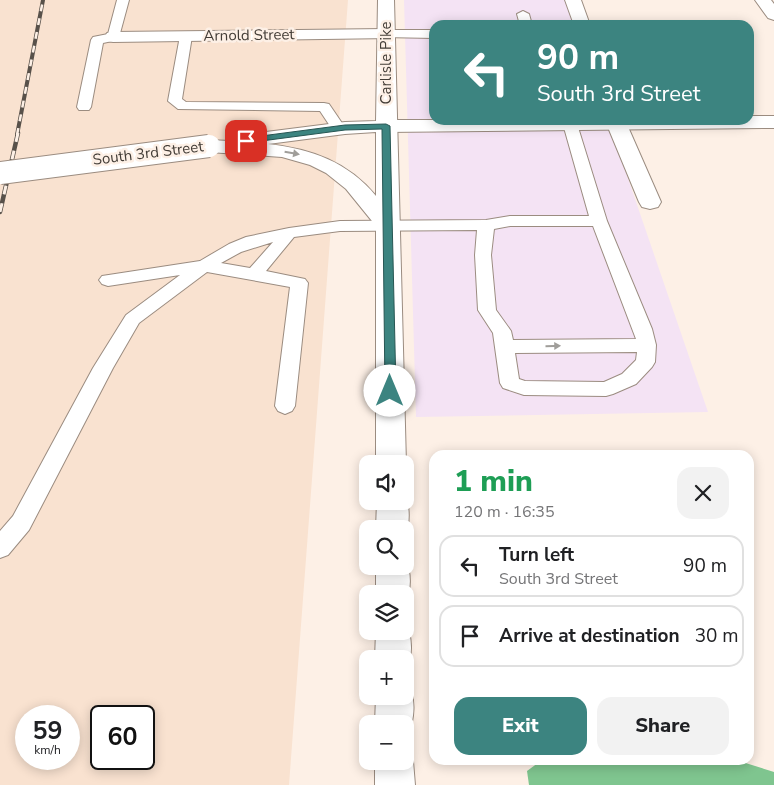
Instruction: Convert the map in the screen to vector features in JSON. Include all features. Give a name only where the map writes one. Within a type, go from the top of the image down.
[{"type":"main road","name":"Carlisle Pike","points":[[386,0],[391,455]]},
{"type":"main road","points":[[573,0],[580,20]]},
{"type":"main road","points":[[763,0],[774,16]]},
{"type":"main road","name":"Arnold Street","points":[[113,37],[386,34]]},
{"type":"main road","name":"South 3rd Street","points":[[754,122],[774,122]]},
{"type":"main road","name":"South 3rd Street","points":[[0,173],[339,129],[386,126],[478,125]]},
{"type":"main road","points":[[616,125],[650,202]]},
{"type":"main road","points":[[209,146],[277,151],[305,156],[324,162],[348,178],[388,226]]},
{"type":"main road","points":[[394,770],[395,785]]},
{"type":"lane","points":[[84,107],[97,40],[113,37],[123,0]]},
{"type":"lane","points":[[386,34],[429,34]]},
{"type":"lane","points":[[186,36],[175,101],[177,104],[183,106],[324,107],[339,129]]},
{"type":"lane","points":[[486,225],[483,255],[487,310],[502,332],[510,383],[524,388],[606,389],[629,379],[645,362],[647,346],[643,329],[599,221],[570,125]]},
{"type":"lane","points":[[0,548],[21,523],[103,368],[132,320],[204,266],[235,248],[252,241],[289,233],[340,226],[486,225],[510,221],[599,221]]},
{"type":"lane","points":[[254,274],[289,233]]},
{"type":"lane","points":[[108,280],[204,266],[299,283],[286,406]]},
{"type":"lane","points":[[504,347],[647,346]]},
{"type":"shaded area","points":[[0,0],[348,0],[289,785],[0,785]]},
{"type":"shaded area","points":[[404,0],[567,0],[574,20],[429,20],[429,125],[610,125],[708,412],[416,417]]},
{"type":"green space","points":[[535,765],[752,765],[774,772],[774,785],[529,785],[527,771]]},
{"type":"railway","points":[[17,135],[43,0]]},
{"type":"railway","points":[[0,212],[18,133]]},
{"type":"route","points":[[246,141],[345,128],[386,126],[390,391]]}]
